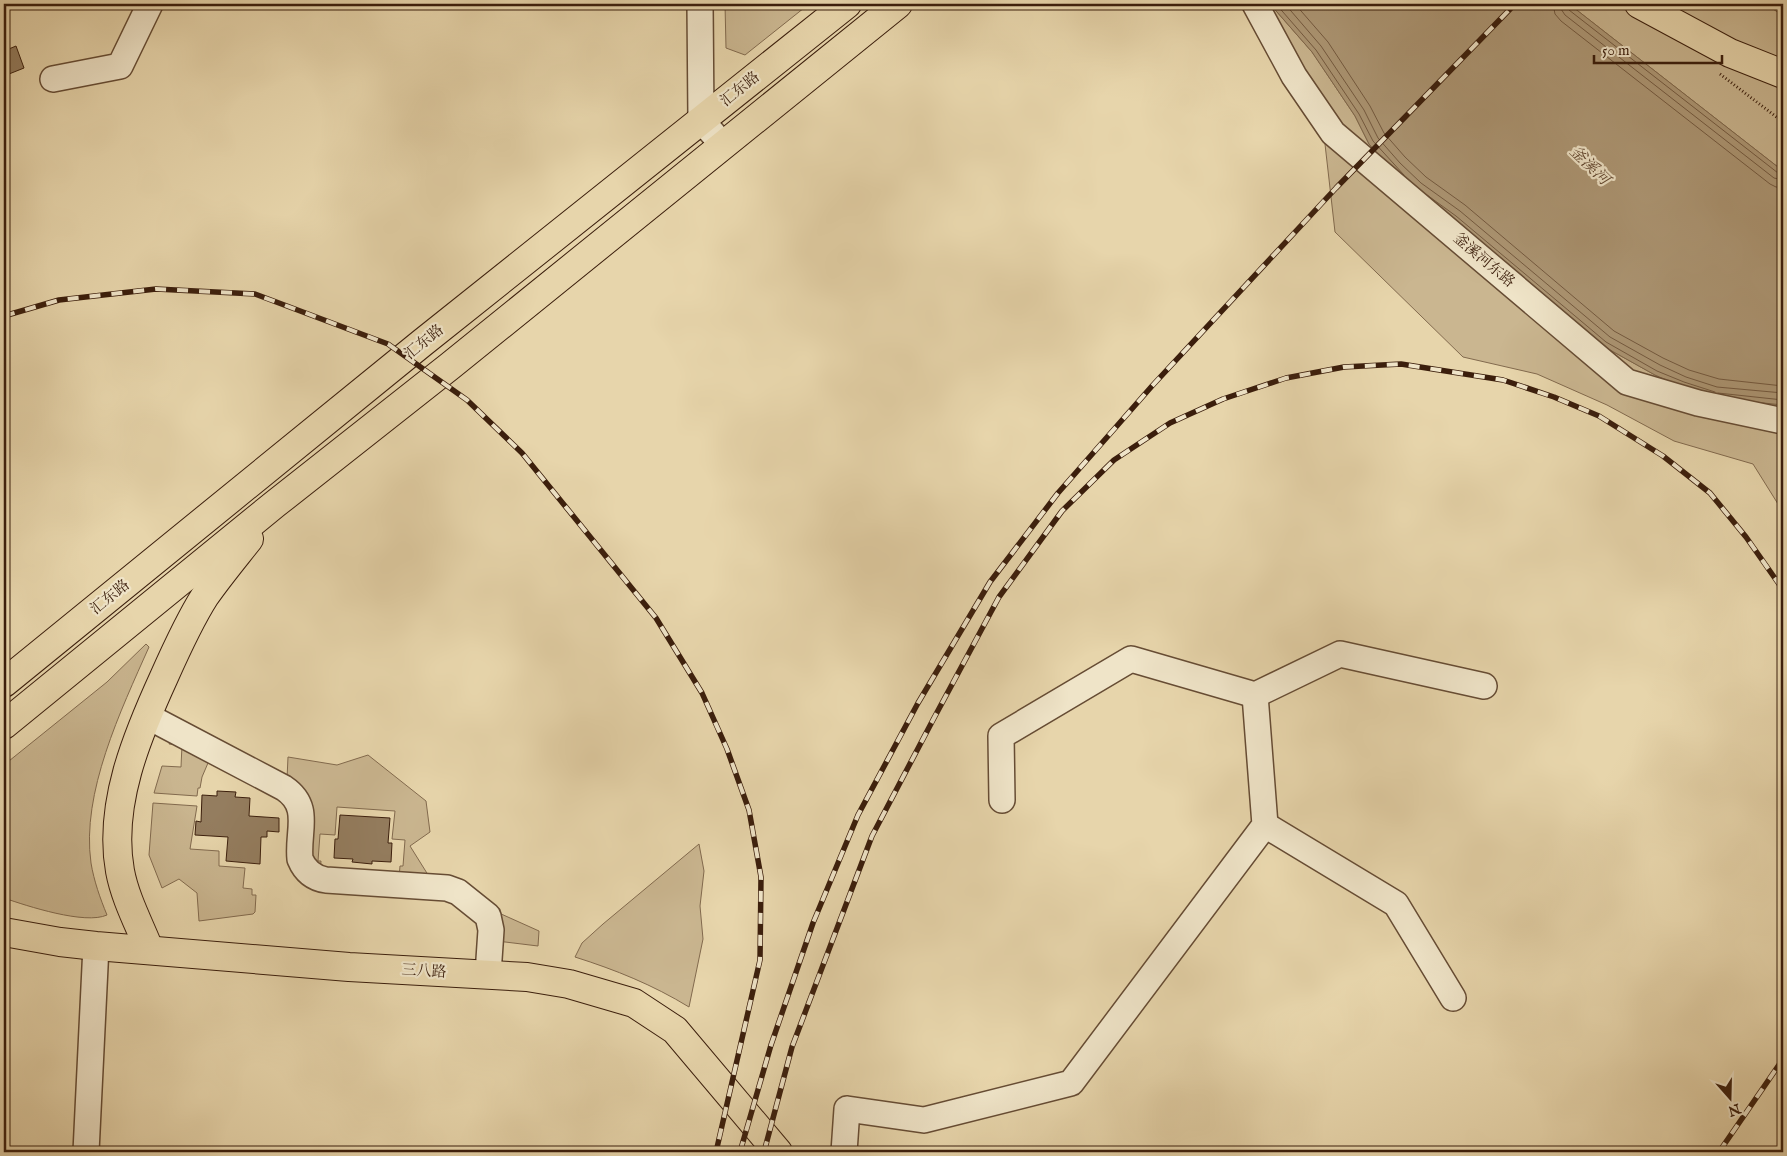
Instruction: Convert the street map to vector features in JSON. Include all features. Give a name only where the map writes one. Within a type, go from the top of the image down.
[{"type":"main road","name":"汇东路","points":[[4,684],[415,349],[847,4]]},
{"type":"main road","points":[[4,725],[275,504],[450,366],[898,4]]},
{"type":"main road","points":[[1639,4],[1730,53],[1783,74]]},
{"type":"main road","points":[[149,949],[120,872],[117,842],[120,813],[130,759],[175,653],[205,597],[275,504]]},
{"type":"main road","name":"三八路","points":[[4,932],[96,946],[348,967],[527,977],[569,984],[634,1004],[675,1030],[778,1152]]},
{"type":"street","points":[[53,79],[120,66],[150,4]]},
{"type":"street","points":[[700,4],[701,120],[723,145]]},
{"type":"street","name":"釜溪河东路","points":[[1255,4],[1294,76],[1333,133],[1627,382],[1698,403],[1783,421]]},
{"type":"street","points":[[1002,800],[1001,736],[1130,660],[1255,694],[1340,654],[1484,686]]},
{"type":"street","points":[[844,1152],[847,1108],[924,1120],[1071,1083],[1265,825],[1255,694]]},
{"type":"street","points":[[147,716],[284,788],[295,797],[302,811],[300,859],[311,875],[326,880],[447,888],[462,895],[484,912],[490,920],[488,974]]},
{"type":"street","points":[[1265,825],[1396,904],[1454,998]]},
{"type":"street","points":[[86,1152],[96,946]]},
{"type":"shaded area","points":[[725,4],[809,4],[745,55],[726,48]]},
{"type":"shaded area","points":[[1249,4],[1270,4],[1312,52],[1355,116],[1369,144],[1603,346],[1655,375],[1682,387],[1715,398],[1783,405],[1783,512],[1753,464],[1674,441],[1607,405],[1537,374],[1463,357],[1335,232],[1321,109],[1312,79]]},
{"type":"shaded area","points":[[1569,4],[1766,4],[1783,16],[1783,171]]},
{"type":"shaded area","points":[[146,644],[149,647],[106,752],[92,809],[89,836],[91,863],[107,915],[85,918],[71,916],[41,910],[4,898],[4,765],[107,682]]},
{"type":"shaded area","points":[[172,736],[211,756],[202,777],[200,788],[198,788],[197,796],[154,793],[162,766],[181,767],[182,745],[169,744]]},
{"type":"shaded area","points":[[368,755],[426,801],[430,832],[410,846],[430,878],[399,878],[400,866],[403,866],[405,840],[392,839],[395,811],[337,807],[335,835],[320,834],[318,861],[321,861],[320,872],[316,870],[287,779],[288,757],[337,765]]},
{"type":"shaded area","points":[[153,803],[197,806],[190,849],[219,851],[219,866],[245,868],[243,888],[252,889],[252,895],[256,895],[255,912],[253,914],[199,921],[197,893],[179,879],[162,888],[149,855]]},
{"type":"shaded area","points":[[699,844],[704,871],[700,906],[703,939],[689,1007],[634,979],[575,957],[582,943]]},
{"type":"shaded area","points":[[490,909],[539,931],[538,946],[497,941]]},
{"type":"water","name":"釜溪河","points":[[1270,4],[1569,4],[1783,171],[1783,405],[1715,398],[1682,387],[1655,375],[1603,346],[1392,170],[1369,144],[1355,116],[1312,52]]},
{"type":"building","points":[[16,46],[24,68],[4,76],[4,51]]},
{"type":"building","points":[[217,791],[236,792],[235,797],[250,798],[249,816],[279,818],[279,832],[267,831],[267,837],[261,837],[260,864],[226,861],[228,837],[195,835],[196,821],[201,822],[202,795],[217,796]]},
{"type":"building","points":[[340,815],[390,818],[388,843],[392,843],[391,862],[372,861],[372,864],[352,862],[353,859],[334,858],[335,839],[338,839]]},
{"type":"railway","points":[[740,1152],[771,1045],[813,923],[858,815],[918,703],[990,582],[1058,493],[1152,386],[1336,188],[1515,4]]},
{"type":"railway","points":[[4,316],[59,300],[156,289],[255,294],[388,344],[467,400],[522,453],[656,618],[702,693],[727,749],[749,810],[761,877],[760,960],[716,1152]]},
{"type":"railway","points":[[764,1152],[792,1047],[872,836],[999,597],[1062,511],[1114,460],[1170,423],[1223,399],[1286,378],[1344,367],[1401,364],[1503,380],[1554,397],[1599,416],[1663,456],[1710,493],[1746,537],[1779,584],[1783,593]]},
{"type":"railway","points":[[1719,1152],[1783,1059]]}]
